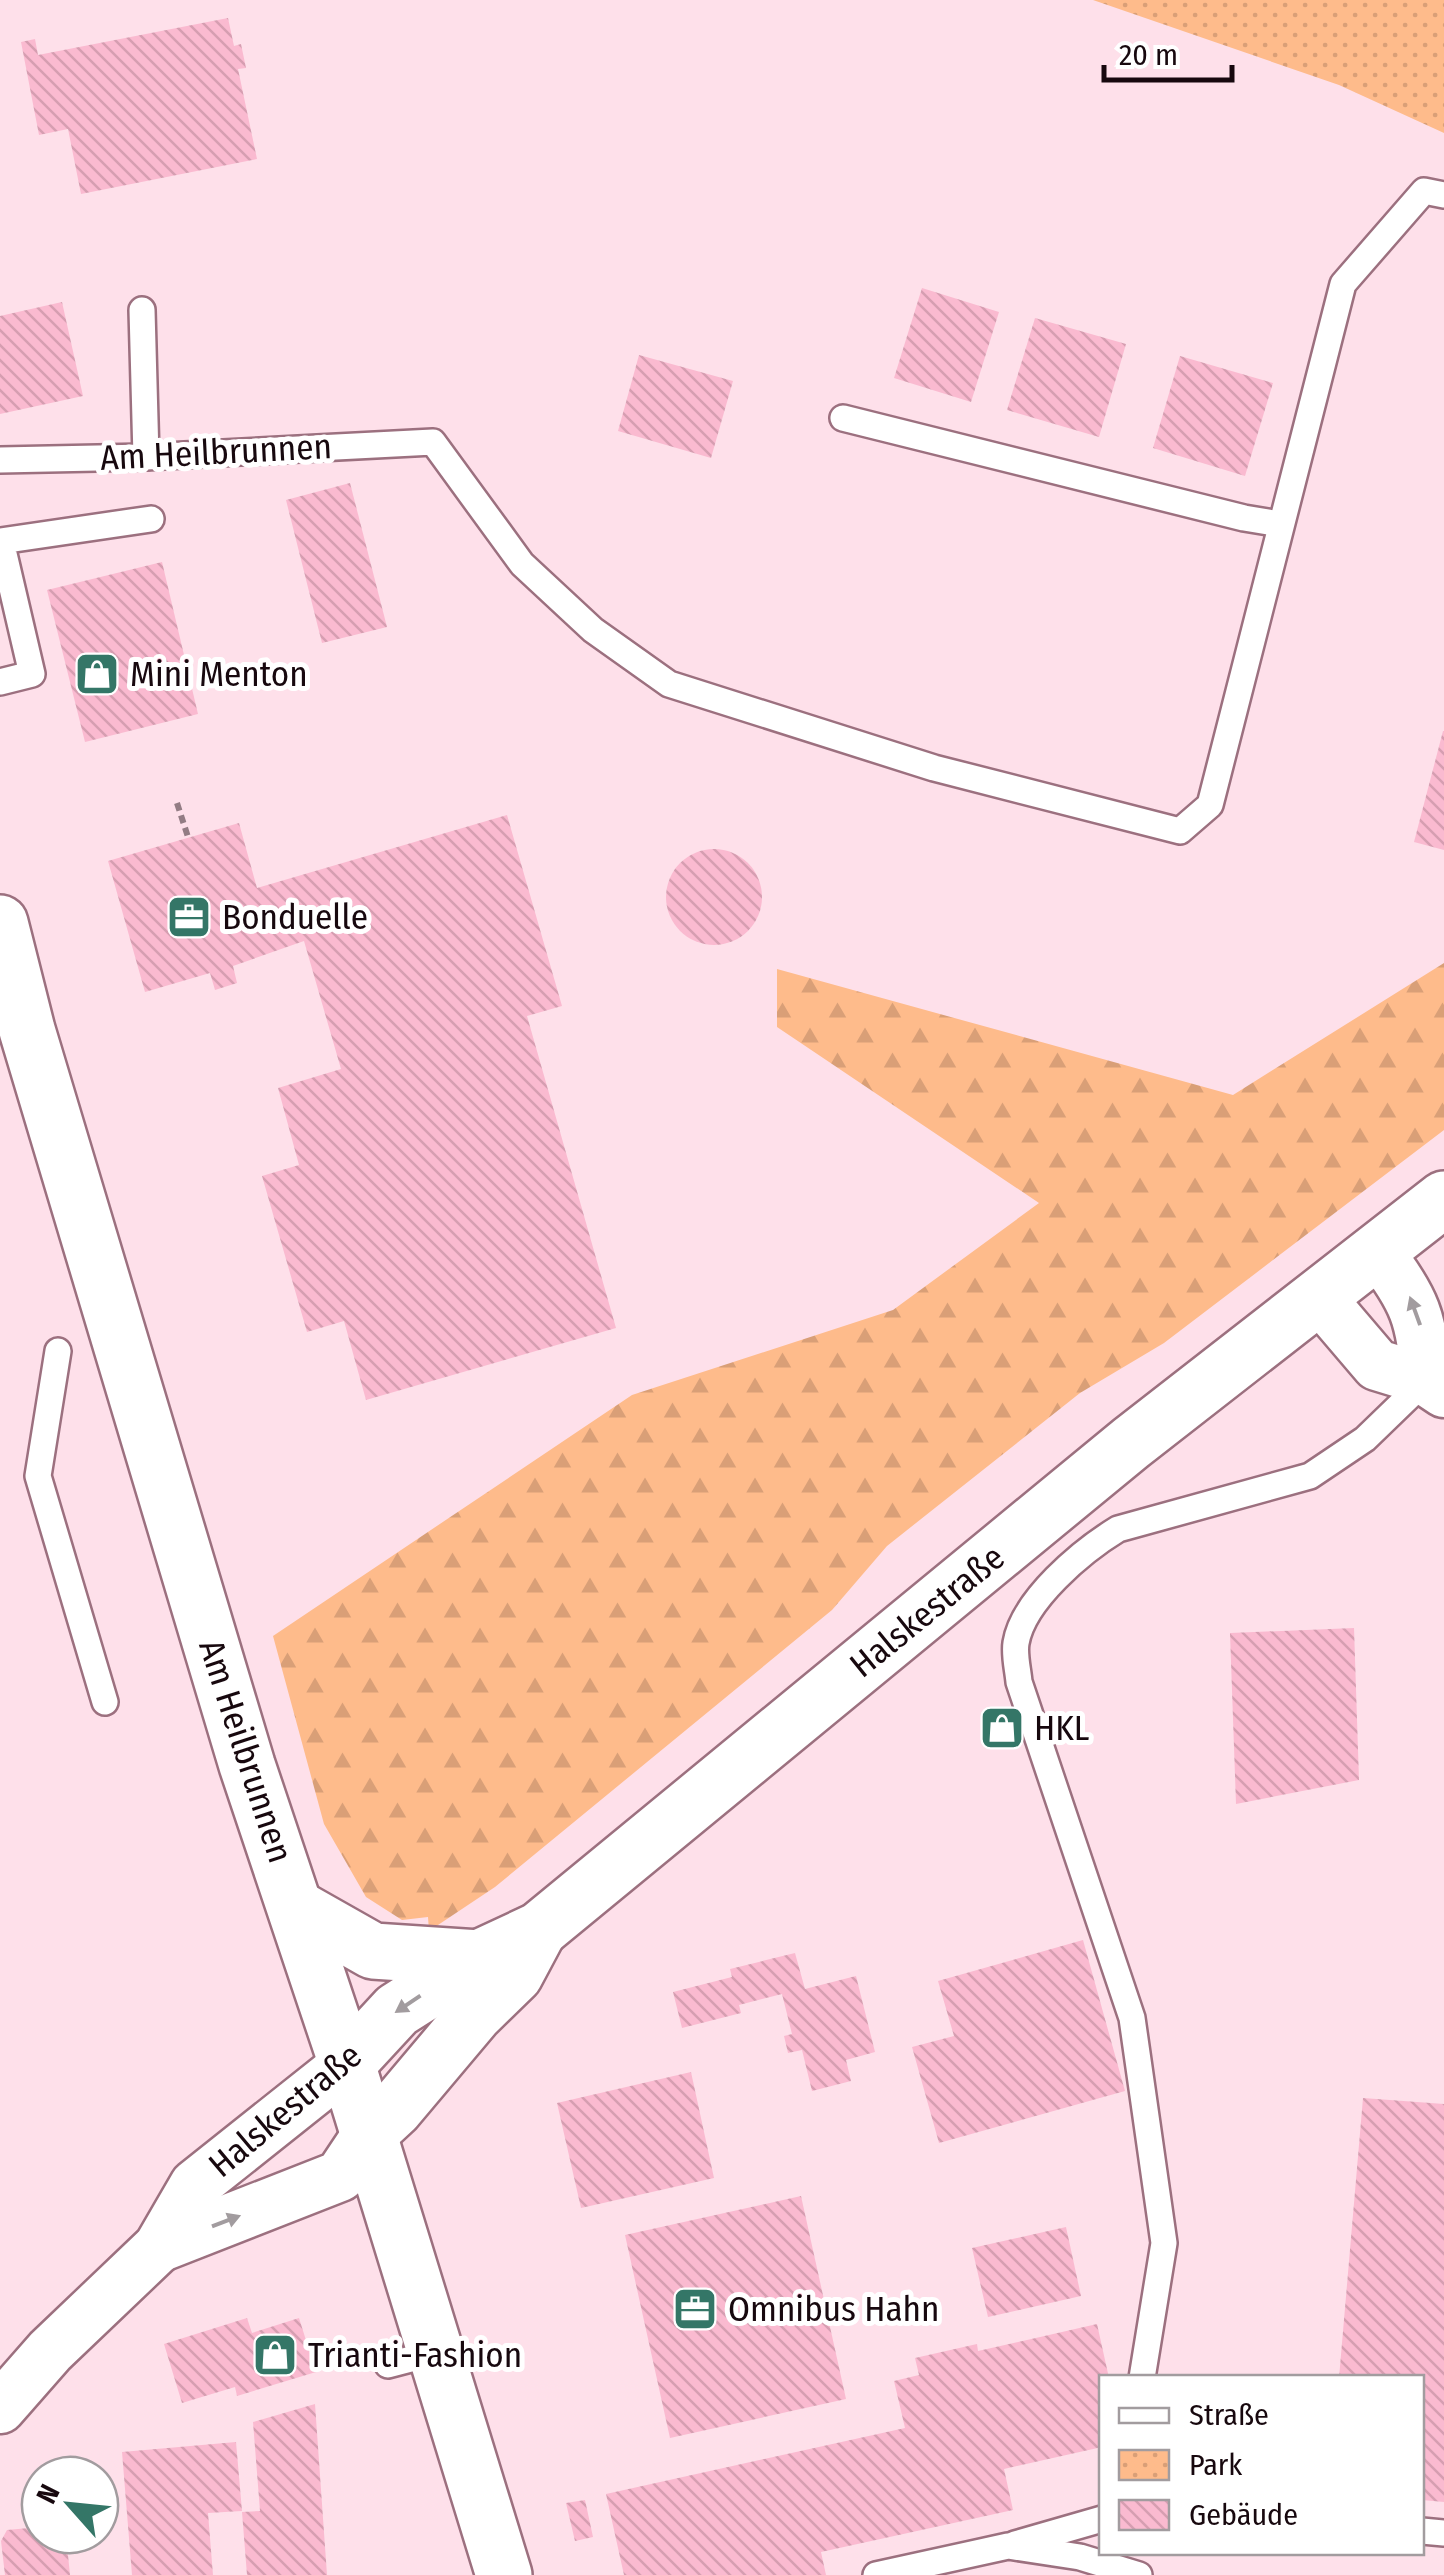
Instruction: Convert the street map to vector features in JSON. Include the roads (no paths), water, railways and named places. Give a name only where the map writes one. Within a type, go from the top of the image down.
[{"type":"street","name":"Am Heilbrunnen","points":[[0,923],[27,1030],[247,1765],[368,2134],[411,2359],[504,2575]]},
{"type":"street","name":"Halskestraße","points":[[0,2408],[50,2351],[159,2246],[195,2185],[347,2064],[397,2010],[479,1958],[539,1930],[1131,1443],[1444,1199]]},
{"type":"street","points":[[1377,1252],[1407,1288],[1424,1335],[1435,1386]]},
{"type":"street","points":[[1320,1297],[1377,1366],[1435,1386]]},
{"type":"street","name":"Halskestraße","points":[[297,1908],[372,1950],[479,1958]]},
{"type":"street","name":"Halskestraße","points":[[159,2246],[340,2176],[368,2134],[396,2109],[475,2014],[515,1975],[539,1930]]},
{"type":"lane","points":[[843,418],[1280,524],[1343,284],[1424,191],[1444,195]]},
{"type":"lane","points":[[142,310],[146,456]]},
{"type":"lane","name":"Am Heilbrunnen","points":[[0,460],[432,442],[522,564],[593,630],[669,684],[934,768],[1180,831],[1210,805],[1280,524]]},
{"type":"lane","points":[[0,682],[32,674],[1,541],[151,520]]},
{"type":"lane","points":[[58,1351],[38,1476],[105,1702]]},
{"type":"lane","points":[[1142,2375],[1164,2243],[1132,2018],[1019,1682],[1015,1646],[1024,1616],[1094,1544],[1118,1529],[1310,1476],[1435,1386]]},
{"type":"lane","points":[[876,2575],[1099,2521]]},
{"type":"lane","points":[[1008,2546],[1080,2557],[1139,2575]]},
{"type":"place","name":"Mini Menton","points":[[97,674]]},
{"type":"place","name":"Bonduelle","points":[[189,917]]},
{"type":"place","name":"HKL","points":[[1002,1728]]},
{"type":"place","name":"Omnibus Hahn","points":[[695,2309]]},
{"type":"place","name":"Trianti-Fashion","points":[[275,2355]]}]
